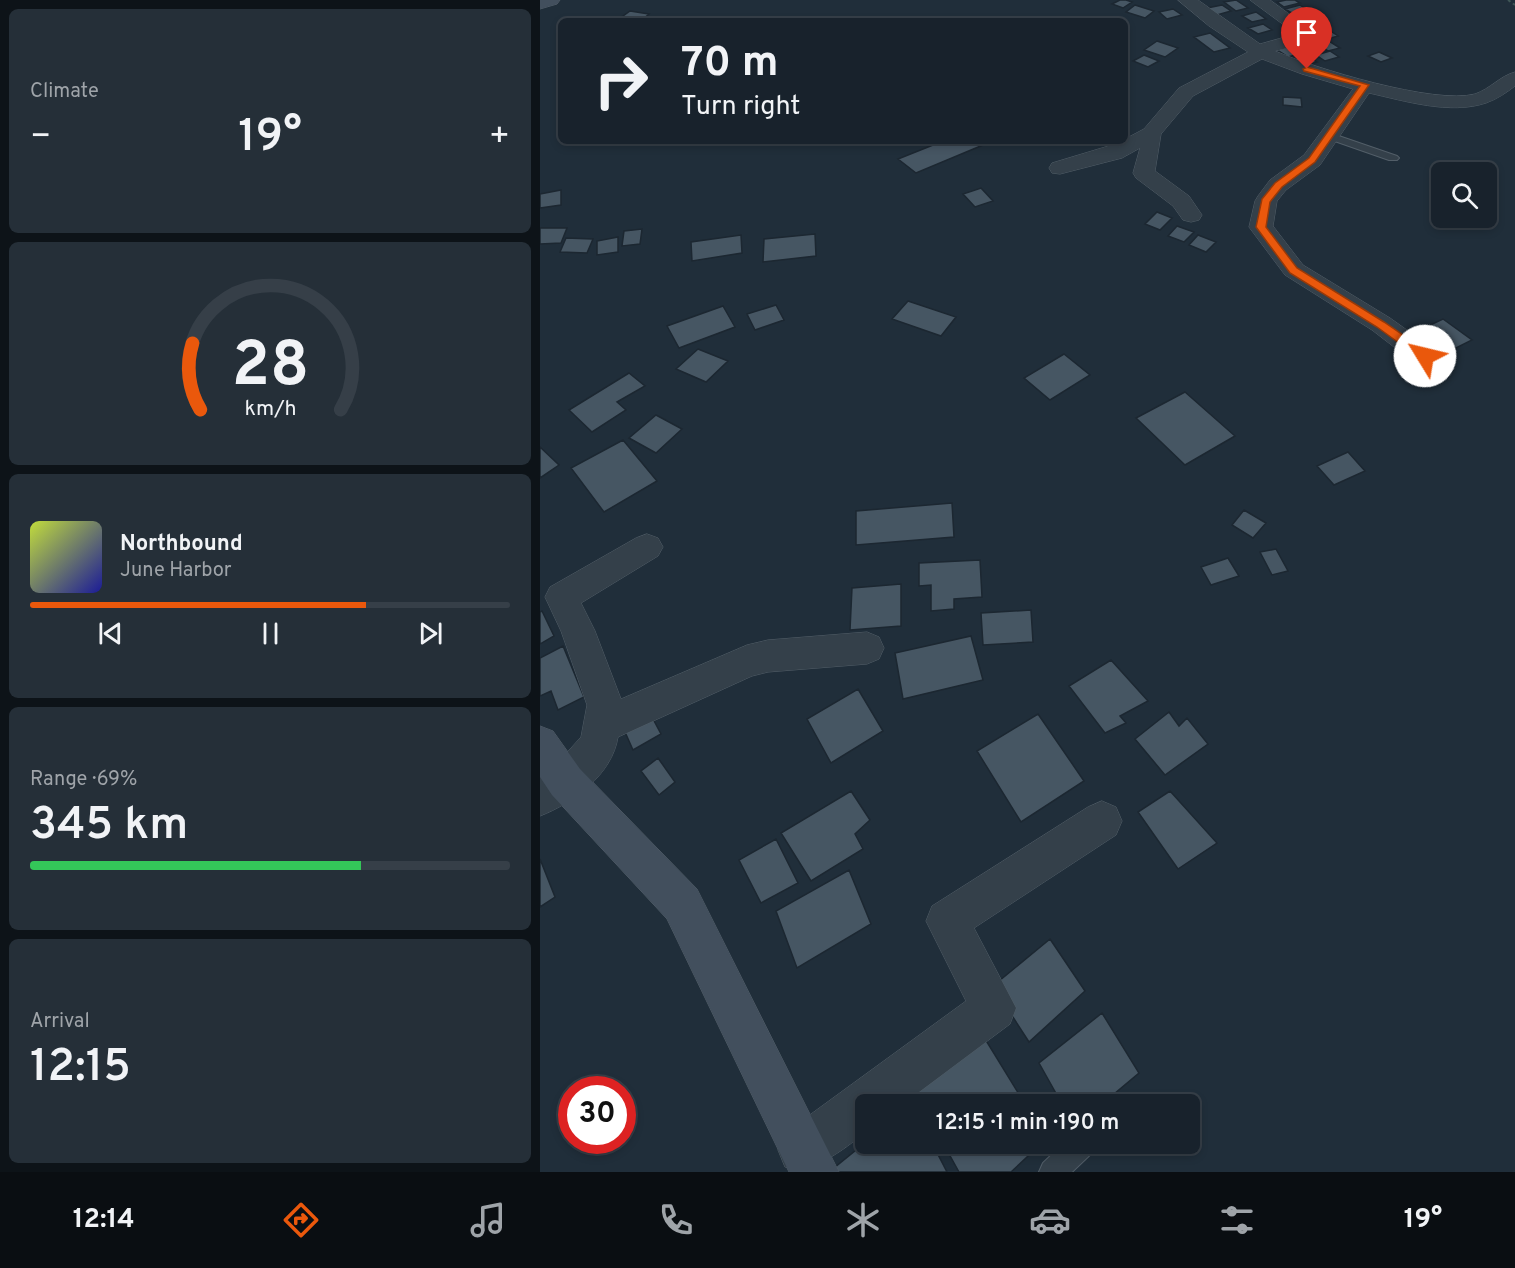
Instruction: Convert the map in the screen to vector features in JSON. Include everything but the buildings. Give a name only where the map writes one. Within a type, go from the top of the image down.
[{"type":"main road","points":[[540,4],[551,0]]},
{"type":"main road","points":[[540,744],[553,790],[682,904],[808,1161]]},
{"type":"street","points":[[1187,0],[1232,35],[1287,64],[1365,85],[1440,101],[1476,100],[1515,78]]},
{"type":"street","points":[[1060,168],[1114,153],[1151,133],[1186,92],[1260,51],[1310,36],[1258,0]]},
{"type":"street","points":[[1365,85],[1312,160],[1278,185],[1266,201],[1261,227],[1294,270],[1381,324],[1439,367]]},
{"type":"street","points":[[1151,133],[1144,173],[1181,201],[1191,215]]},
{"type":"street","points":[[553,790],[598,746],[605,705],[578,632],[562,597],[647,547]]},
{"type":"street","points":[[601,726],[747,661],[768,656],[867,648]]},
{"type":"street","points":[[808,1161],[994,1008],[947,921],[1102,820]]},
{"type":"lane","points":[[1330,136],[1393,158]]},
{"type":"lane","points":[[1052,1172],[1072,1154]]},
{"type":"path","points":[[1508,0],[1515,5]]},
{"type":"route","points":[[1307,69],[1365,85],[1312,160],[1278,185],[1266,201],[1261,227],[1294,270],[1381,324],[1425,356]]}]
